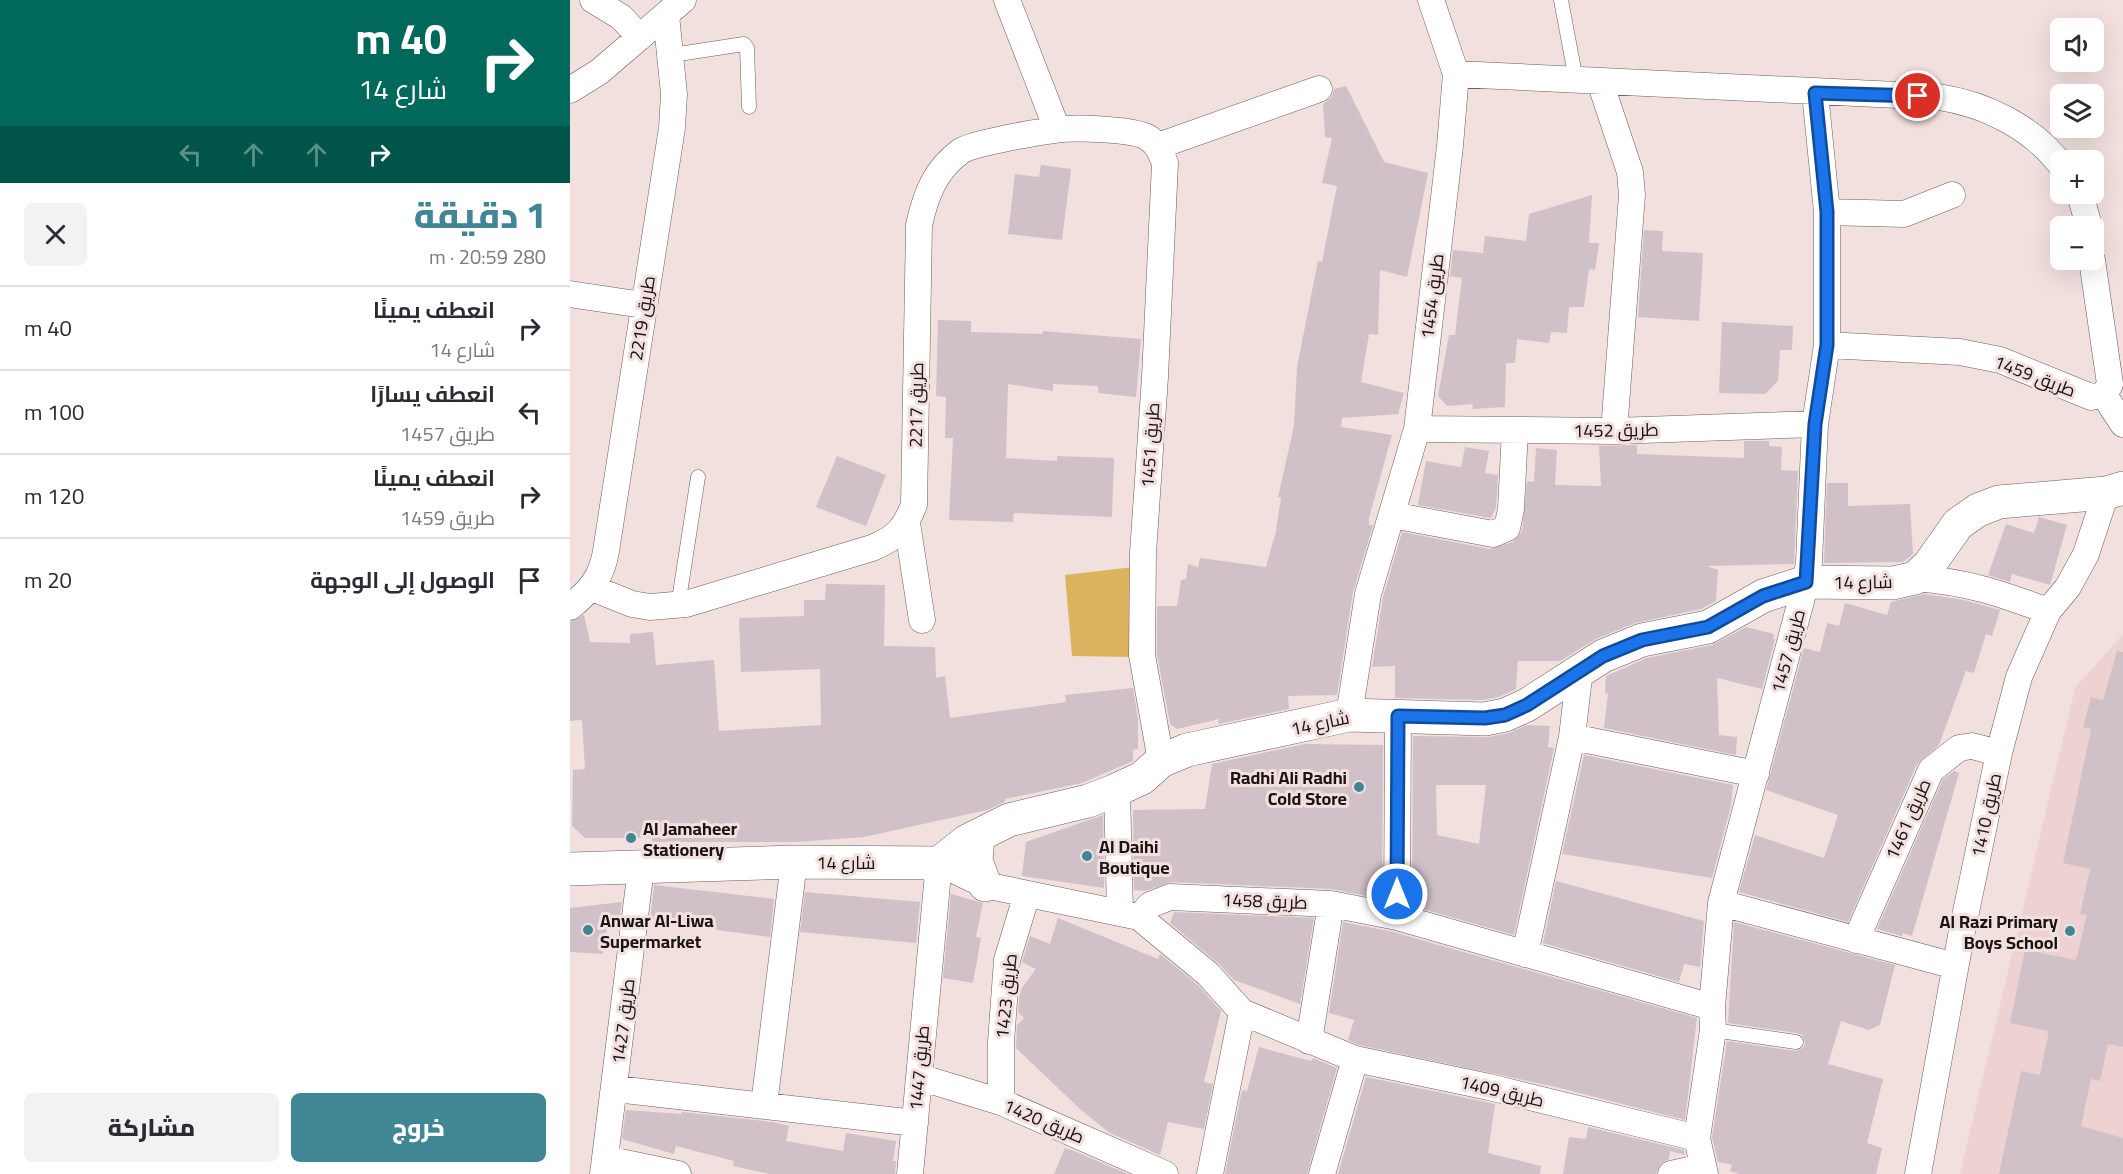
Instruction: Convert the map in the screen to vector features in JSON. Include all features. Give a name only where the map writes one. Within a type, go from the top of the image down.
[{"type":"street","points":[[593,0],[621,17],[640,37]]},
{"type":"street","points":[[1007,0],[1057,129]]},
{"type":"street","points":[[1431,0],[1456,74],[1815,93],[1939,97],[1964,101],[1989,109],[2029,134],[2050,154]]},
{"type":"street","points":[[570,90],[599,72],[674,8]]},
{"type":"street","name":"طريق 2219","points":[[570,607],[592,588],[604,562],[672,128],[674,8]]},
{"type":"street","name":"طريق 1454","points":[[1349,715],[1368,594],[1417,429],[1456,74]]},
{"type":"street","points":[[1588,81],[1630,172],[1632,195],[1614,431]]},
{"type":"street","points":[[1151,141],[1319,89]]},
{"type":"street","name":"طريق 1457","points":[[1704,1171],[1697,1138],[1713,1019],[1721,903],[1806,582],[1815,424],[1827,345],[1827,212],[1815,93]]},
{"type":"street","name":"طريق 2217","points":[[907,524],[914,505],[915,485],[919,225],[924,201],[934,177],[964,149],[1057,129],[1122,132],[1151,141]]},
{"type":"street","name":"طريق 1451","points":[[1151,141],[1165,163],[1155,377],[1143,553],[1142,655],[1161,761]]},
{"type":"street","points":[[1827,212],[1904,214],[1952,195]]},
{"type":"street","points":[[2093,270],[2110,384],[2104,395],[2123,424]]},
{"type":"street","points":[[570,294],[644,305]]},
{"type":"street","name":"طريق 1459","points":[[1827,345],[1960,352],[2000,360],[2091,397],[2104,395]]},
{"type":"street","name":"طريق 1452","points":[[1417,429],[1614,431],[1815,424]]},
{"type":"street","points":[[1392,515],[1493,534],[1507,528],[1511,509],[1515,430]]},
{"type":"street","name":"شارع 14","points":[[570,869],[794,862],[939,862],[967,841],[1009,820],[1088,801],[1142,778],[1161,761],[1196,748],[1349,715],[1485,718],[1505,715],[1527,705],[1603,656],[1642,640],[1708,627],[1763,596],[1806,582],[1893,583],[1915,578],[1929,565],[1958,524],[1978,510],[1999,502],[2022,498],[2115,491]]},
{"type":"street","name":"طريق 1410","points":[[1918,1174],[1955,966],[1999,753],[2019,677],[2048,611],[2068,587],[2115,491]]},
{"type":"street","points":[[592,588],[632,604],[650,607],[678,606],[872,548],[892,539],[907,524]]},
{"type":"street","points":[[907,524],[922,620]]},
{"type":"street","points":[[1915,578],[1951,581],[1984,588],[2048,611]]},
{"type":"street","points":[[1525,954],[1572,737],[1580,669]]},
{"type":"street","points":[[1397,917],[1398,716]]},
{"type":"street","points":[[1572,737],[1756,774]]},
{"type":"street","name":"طريق 1461","points":[[1856,940],[1931,770],[1959,748],[1972,746],[1999,753]]},
{"type":"street","points":[[1117,789],[1130,915]]},
{"type":"street","points":[[978,836],[976,861],[985,885]]},
{"type":"street","points":[[764,1105],[794,862]]},
{"type":"street","name":"طريق 1409","points":[[939,862],[985,885],[1130,915],[1208,974],[1242,1012],[1355,1059],[1501,1090],[1697,1138]]},
{"type":"street","name":"طريق 1447","points":[[616,1089],[915,1123],[939,862]]},
{"type":"street","name":"طريق 1427","points":[[605,1166],[641,868]]},
{"type":"street","name":"طريق 1423","points":[[1001,1102],[1001,1042],[1007,960],[1027,894]]},
{"type":"street","name":"طريق 1458","points":[[1130,915],[1158,900],[1170,897],[1330,904],[1397,917],[1525,954],[1713,1019]]},
{"type":"street","points":[[1721,903],[1955,966]]},
{"type":"street","points":[[1309,1041],[1330,904]]},
{"type":"street","points":[[1210,1174],[1242,1012]]},
{"type":"street","points":[[1322,1174],[1355,1059]]},
{"type":"street","name":"طريق 1420","points":[[919,1077],[1001,1102],[1165,1174]]},
{"type":"street","points":[[910,1174],[915,1123]]},
{"type":"street","points":[[605,1166],[678,1174]]},
{"type":"street","points":[[1671,1174],[1704,1171]]},
{"type":"lane","points":[[1561,0],[1588,81]]},
{"type":"lane","points":[[672,55],[744,44],[747,48],[749,107]]},
{"type":"lane","points":[[678,606],[698,477]]},
{"type":"lane","points":[[1713,1019],[1796,1042]]},
{"type":"shaded area","points":[[1133,567],[1131,657],[1072,656],[1065,575]]},
{"type":"shaded area","name":"Al Razi Primary Boys School","points":[[2123,634],[2123,1174],[1960,1174],[2075,688]]},
{"type":"building","points":[[1346,86],[1384,162],[1428,173],[1407,277],[1380,270],[1378,335],[1369,334],[1361,382],[1404,393],[1398,414],[1342,418],[1341,427],[1392,435],[1369,518],[1369,525],[1373,525],[1353,592],[1337,695],[1288,696],[1289,709],[1218,724],[1219,719],[1177,729],[1170,724],[1157,654],[1157,606],[1177,606],[1181,580],[1186,579],[1188,564],[1198,567],[1200,558],[1266,567],[1276,531],[1281,497],[1278,497],[1294,426],[1297,367],[1318,261],[1322,262],[1337,186],[1322,183],[1332,138],[1325,137],[1323,104],[1331,98],[1334,89]]},
{"type":"building","points":[[1041,165],[1071,169],[1062,240],[1008,234],[1015,174],[1039,177]]},
{"type":"building","points":[[1592,195],[1589,243],[1599,243],[1595,270],[1589,269],[1584,307],[1569,307],[1567,333],[1551,332],[1549,343],[1517,339],[1515,363],[1506,363],[1505,407],[1472,409],[1473,404],[1447,406],[1438,396],[1449,335],[1455,335],[1462,278],[1450,276],[1453,250],[1483,253],[1485,236],[1526,241],[1529,214]]},
{"type":"building","points":[[1644,230],[1663,231],[1662,251],[1703,253],[1699,321],[1638,317]]},
{"type":"building","points":[[938,320],[971,321],[971,332],[1042,334],[1043,331],[1141,339],[1136,397],[1098,393],[1098,386],[1053,384],[1053,391],[1008,384],[1006,458],[1057,461],[1057,456],[1114,458],[1112,517],[1014,513],[1013,522],[949,520],[953,438],[945,438],[946,397],[936,396]]},
{"type":"building","points":[[1722,322],[1793,326],[1792,350],[1780,350],[1778,381],[1765,394],[1719,393]]},
{"type":"building","points":[[1744,441],[1769,441],[1769,446],[1782,447],[1781,470],[1798,471],[1794,564],[1707,566],[1718,570],[1716,601],[1701,609],[1635,623],[1596,639],[1560,661],[1518,661],[1516,689],[1499,697],[1483,700],[1395,698],[1395,666],[1372,667],[1383,597],[1402,532],[1490,549],[1513,542],[1522,531],[1527,481],[1534,482],[1536,448],[1557,450],[1555,485],[1601,486],[1599,446],[1637,445],[1637,454],[1744,458]]},
{"type":"building","points":[[1465,447],[1489,451],[1485,473],[1498,475],[1496,507],[1491,518],[1418,505],[1426,461],[1461,467]]},
{"type":"building","points":[[837,456],[886,475],[866,526],[816,507]]},
{"type":"building","points":[[1827,483],[1848,483],[1848,506],[1910,504],[1913,554],[1903,562],[1824,563]]},
{"type":"building","points":[[2039,517],[2067,525],[2050,585],[2012,574],[2010,582],[1988,575],[2006,524],[2034,533]]},
{"type":"building","points":[[826,584],[885,585],[884,646],[935,647],[936,678],[945,676],[950,718],[1066,702],[1065,695],[1133,688],[1138,719],[1138,749],[1133,750],[1133,761],[1082,783],[1005,799],[1005,802],[987,810],[864,837],[796,842],[652,842],[652,838],[585,838],[572,826],[573,770],[585,769],[582,720],[570,721],[570,622],[584,615],[590,642],[630,643],[630,634],[653,632],[656,665],[714,660],[719,731],[821,725],[820,669],[741,672],[739,618],[804,616],[804,600],[825,600]]},
{"type":"building","points":[[1924,594],[1964,600],[2000,610],[1992,636],[1986,634],[1974,673],[1966,671],[1939,745],[1917,764],[1848,922],[1739,892],[1755,835],[1824,858],[1838,815],[1766,790],[1804,648],[1820,652],[1827,623],[1839,626],[1845,603],[1887,615],[1891,602]]},
{"type":"building","points":[[1746,627],[1774,634],[1773,639],[1775,639],[1762,689],[1717,678],[1719,735],[1737,737],[1736,755],[1604,728],[1608,694],[1605,693],[1606,676],[1647,658],[1712,645]]},
{"type":"building","name":"Al Razi Primary Boys School","points":[[2117,651],[2123,652],[2123,1047],[2108,1044],[2100,1081],[2091,1079],[2081,1126],[2123,1138],[2123,1174],[1999,1174],[2021,1071],[2040,1075],[2049,1031],[2010,1023],[2025,950],[2076,960],[2087,915],[2080,914],[2090,869],[2063,863],[2091,729],[2083,727],[2091,697],[2103,700]]},
{"type":"building","points":[[1527,725],[1550,726],[1548,747],[1554,748],[1514,935],[1412,906],[1413,736],[1488,737],[1509,733]],"holes":[[[1436,785],[1486,785],[1479,844],[1437,835]]]},
{"type":"building","points":[[1305,744],[1383,745],[1382,899],[1332,889],[1171,882],[1145,891],[1134,890],[1133,810],[1205,809],[1212,764]]},
{"type":"building","points":[[1584,755],[1733,785],[1731,805],[1712,878],[1562,854]]},
{"type":"building","points":[[1954,771],[1959,773],[1912,936],[1903,933],[1902,936],[1877,929],[1943,779]]},
{"type":"building","points":[[1103,815],[1104,888],[1022,876],[1026,842]]},
{"type":"building","points":[[1556,881],[1704,921],[1700,967],[1684,964],[1679,982],[1543,943]]},
{"type":"building","points":[[654,885],[774,899],[770,937],[650,921]]},
{"type":"building","points":[[805,892],[920,902],[916,943],[800,932]]},
{"type":"building","points":[[951,894],[983,903],[976,937],[981,938],[973,983],[943,978]]},
{"type":"building","name":"Anwar Al-Liwa Supermarket","points":[[622,902],[620,917],[609,915],[603,954],[570,952],[570,908]]},
{"type":"building","points":[[1174,912],[1314,918],[1300,1004],[1234,980],[1218,963],[1170,923]]},
{"type":"building","points":[[1058,918],[1158,959],[1160,954],[1198,985],[1221,1011],[1204,1082],[1213,1084],[1204,1129],[1168,1122],[1160,1155],[1110,1133],[1082,1111],[1016,1048],[1017,1025],[1024,1018],[1018,1012],[1020,990],[1036,969],[1022,962],[1030,936],[1050,944]]},
{"type":"building","points":[[1343,922],[1393,932],[1697,1018],[1685,1120],[1556,1087],[1359,1045],[1348,1040],[1354,1020],[1329,1013]]},
{"type":"building","points":[[1734,922],[1895,965],[1880,1025],[1869,1030],[1841,1021],[1828,1064],[1883,1079],[1867,1143],[1882,1148],[1876,1174],[1739,1174],[1730,1171],[1732,1165],[1718,1162],[1712,1137],[1727,1041],[1795,1051],[1803,1048],[1805,1043],[1802,1035],[1797,1033],[1728,1023]]},
{"type":"building","points":[[1259,1047],[1311,1061],[1313,1058],[1337,1068],[1307,1174],[1225,1174],[1242,1090],[1247,1091]]},
{"type":"building","points":[[1366,1077],[1495,1104],[1488,1153],[1541,1166],[1540,1174],[1338,1174]]},
{"type":"building","points":[[626,1110],[681,1114],[682,1112],[772,1122],[789,1126],[786,1141],[843,1151],[846,1133],[896,1141],[893,1161],[896,1161],[895,1174],[770,1174],[733,1166],[734,1161],[676,1146],[674,1154],[622,1139]]},
{"type":"building","points":[[1588,1127],[1684,1150],[1685,1155],[1670,1151],[1669,1159],[1661,1163],[1656,1174],[1563,1174],[1569,1137],[1586,1139]]},
{"type":"building","points":[[1065,1148],[1079,1153],[1128,1174],[1054,1174]]},
{"type":"place","name":"Radhi Ali Radhi Cold Store","points":[[1359,787]]},
{"type":"place","name":"Al Jamaheer Stationery","points":[[631,838]]},
{"type":"place","name":"Al Daihi Boutique","points":[[1087,856]]},
{"type":"place","name":"Anwar Al-Liwa Supermarket","points":[[588,930]]},
{"type":"place","name":"Al Razi Primary Boys School","points":[[2070,931]]},
{"type":"route","points":[[1397,894],[1398,716],[1485,718],[1505,715],[1527,705],[1603,656],[1642,640],[1708,627],[1724,620],[1743,605],[1806,582],[1809,562],[1815,424],[1827,345],[1827,212],[1815,93],[1918,96]]}]
